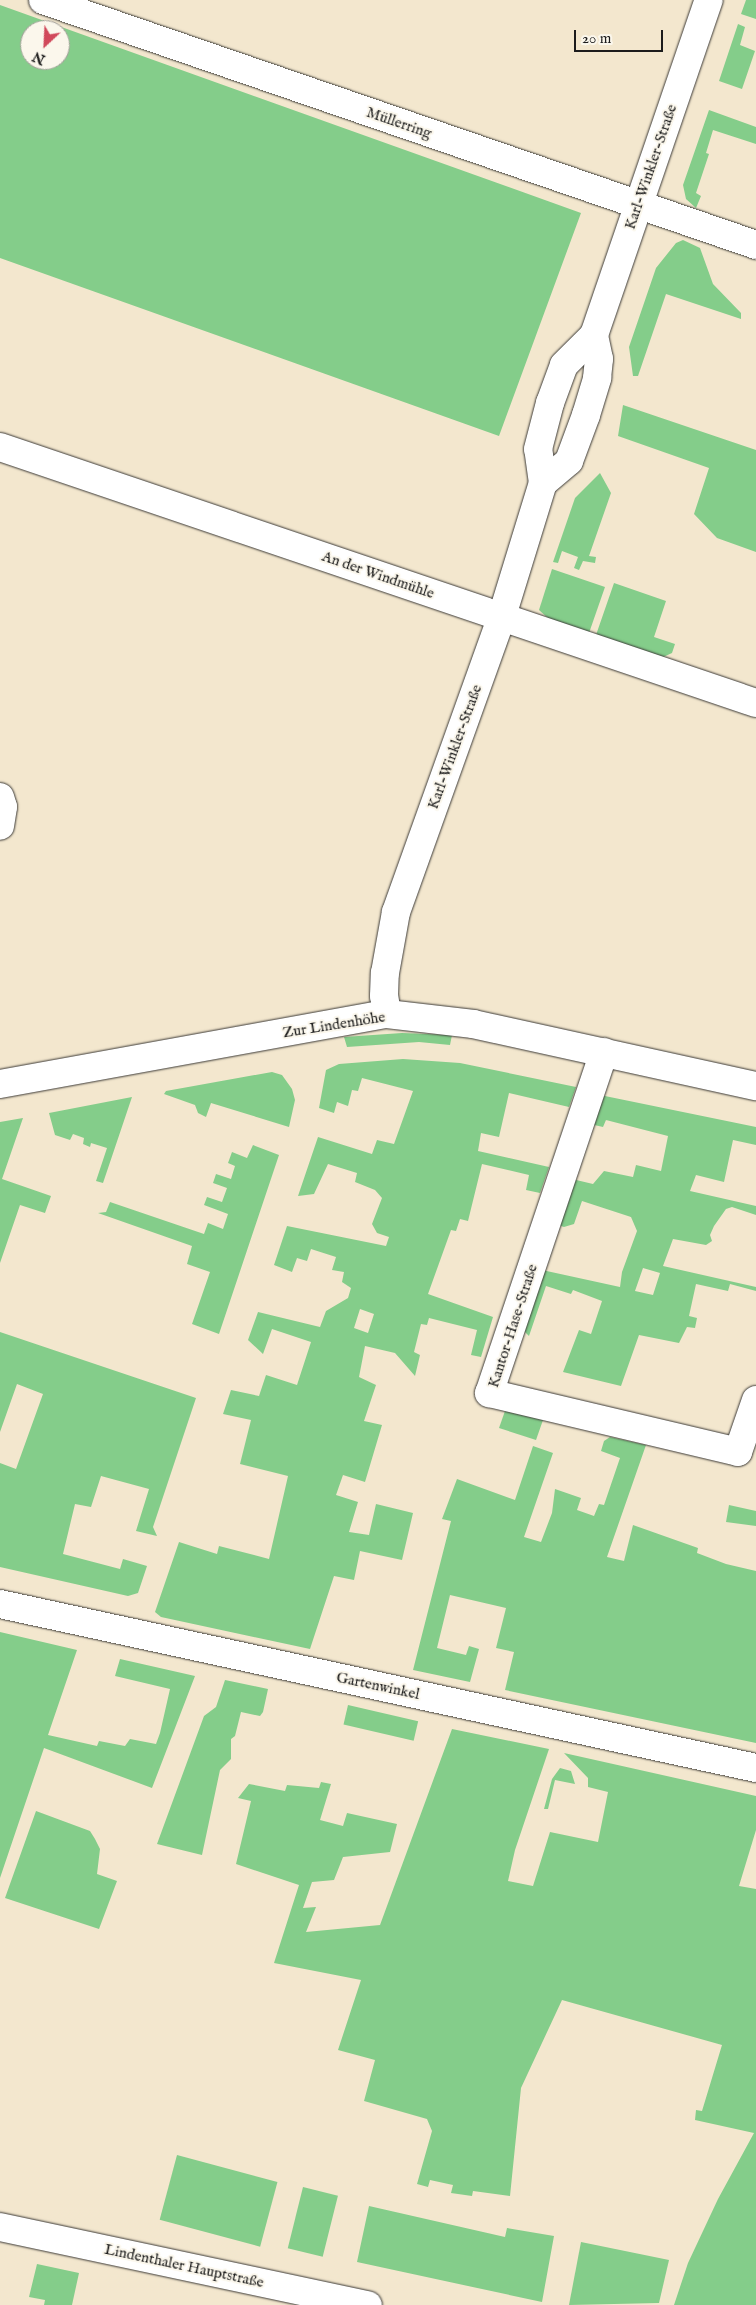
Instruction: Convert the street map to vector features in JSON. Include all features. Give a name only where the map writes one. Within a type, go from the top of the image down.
[{"type":"street","name":"Müllerring","points":[[43,0],[756,245]]},
{"type":"street","name":"Karl-Winkler-Straße","points":[[387,1014],[384,996],[385,973],[396,912],[502,616],[543,483],[538,449],[550,403],[564,365],[594,335],[709,0]]},
{"type":"street","points":[[543,483],[569,461],[582,424],[597,378],[599,359],[594,335]]},
{"type":"street","name":"An der Windmühle","points":[[0,447],[756,703]]},
{"type":"street","points":[[0,797],[3,807],[0,826]]},
{"type":"street","name":"Zur Lindenhöhe","points":[[0,1084],[387,1014],[473,1024],[756,1086]]},
{"type":"street","name":"Kantor-Hase-Straße","points":[[604,1052],[489,1393],[738,1452],[756,1400]]},
{"type":"street","name":"Gartenwinkel","points":[[0,1604],[756,1768]]},
{"type":"street","name":"Lindenthaler Hauptstraße","points":[[0,2227],[368,2305]]},
{"type":"green space","points":[[746,0],[756,0],[756,19],[741,14]]},
{"type":"green space","points":[[0,5],[42,20],[20,20],[20,70],[70,70],[70,30],[581,213],[499,436],[0,258]]},
{"type":"green space","points":[[738,24],[745,27],[740,45],[755,51],[742,89],[719,81]]},
{"type":"green space","points":[[709,110],[756,127],[756,144],[713,130],[706,153],[709,154],[696,193],[701,196],[696,208],[686,199],[683,185]]},
{"type":"green space","points":[[683,240],[700,248],[713,284],[741,313],[741,319],[666,294],[638,376],[633,376],[629,347],[656,268],[676,243]]},
{"type":"green space","points":[[623,405],[756,450],[756,552],[717,538],[694,514],[709,468],[618,436]]},
{"type":"green space","points":[[600,473],[611,493],[589,556],[596,557],[595,563],[583,561],[579,570],[574,568],[578,557],[562,551],[558,563],[553,562],[575,498]]},
{"type":"green space","points":[[552,569],[605,587],[589,633],[550,620],[539,610]]},
{"type":"green space","points":[[614,583],[666,601],[654,637],[675,644],[672,653],[661,658],[596,635]]},
{"type":"green space","points":[[402,1033],[452,1035],[450,1045],[419,1042],[347,1047],[344,1037]]},
{"type":"green space","points":[[403,1059],[460,1063],[576,1087],[569,1107],[509,1093],[499,1137],[481,1133],[478,1151],[549,1167],[540,1193],[526,1190],[529,1175],[482,1164],[468,1221],[460,1219],[456,1231],[451,1230],[428,1294],[493,1317],[481,1357],[471,1355],[477,1330],[429,1318],[427,1325],[421,1324],[414,1352],[420,1355],[415,1376],[395,1353],[365,1346],[359,1377],[376,1385],[364,1421],[382,1425],[365,1482],[343,1475],[336,1495],[358,1502],[349,1532],[369,1535],[376,1504],[413,1513],[402,1560],[360,1551],[354,1580],[334,1576],[310,1649],[161,1617],[155,1612],[179,1542],[217,1554],[219,1546],[269,1559],[288,1476],[240,1464],[251,1420],[223,1414],[231,1390],[259,1396],[266,1375],[297,1385],[311,1342],[272,1329],[263,1354],[248,1340],[258,1312],[320,1327],[326,1311],[348,1298],[351,1288],[342,1282],[344,1272],[332,1270],[336,1257],[311,1249],[307,1261],[297,1258],[292,1272],[274,1265],[287,1226],[386,1246],[389,1237],[377,1233],[372,1224],[382,1198],[375,1190],[355,1182],[357,1173],[328,1164],[314,1194],[298,1196],[318,1137],[372,1154],[377,1140],[394,1144],[413,1091],[362,1078],[358,1091],[352,1090],[348,1106],[337,1102],[334,1113],[319,1108],[326,1070],[339,1064]],"holes":[[[360,1309],[374,1314],[368,1333],[354,1328]]]},
{"type":"green space","points":[[272,1072],[282,1075],[292,1089],[295,1100],[289,1127],[211,1103],[206,1117],[198,1113],[195,1105],[164,1094],[166,1091]]},
{"type":"green space","points":[[600,1095],[756,1127],[756,1145],[733,1140],[724,1182],[696,1175],[690,1191],[756,1206],[756,1215],[732,1207],[726,1209],[710,1235],[712,1241],[706,1245],[673,1239],[663,1266],[756,1287],[756,1291],[730,1284],[728,1291],[696,1284],[689,1316],[697,1318],[695,1328],[687,1327],[679,1343],[639,1335],[621,1386],[563,1372],[579,1330],[591,1334],[602,1301],[573,1290],[571,1294],[546,1286],[529,1336],[523,1330],[542,1270],[620,1287],[622,1272],[637,1231],[631,1217],[582,1201],[574,1224],[564,1227],[558,1225],[572,1179],[593,1184],[604,1171],[633,1177],[636,1165],[661,1171],[668,1136],[606,1120],[603,1127],[590,1124]],"holes":[[[643,1268],[660,1273],[653,1295],[635,1291]]]},
{"type":"green space","points":[[132,1097],[103,1183],[96,1181],[107,1148],[91,1143],[90,1147],[83,1144],[84,1138],[73,1134],[70,1140],[55,1135],[49,1113]]},
{"type":"green space","points":[[23,1118],[2,1179],[51,1196],[45,1213],[20,1205],[0,1263],[0,1122]]},
{"type":"green space","points":[[253,1145],[279,1155],[219,1334],[192,1324],[210,1272],[187,1264],[192,1246],[98,1213],[106,1212],[110,1202],[204,1234],[208,1223],[223,1229],[228,1214],[204,1205],[207,1197],[222,1202],[227,1188],[213,1183],[216,1174],[231,1179],[235,1166],[228,1163],[232,1152],[247,1158]]},
{"type":"green space","points":[[0,1332],[196,1398],[153,1527],[157,1536],[136,1531],[149,1489],[101,1476],[91,1507],[75,1504],[63,1554],[120,1569],[123,1559],[147,1566],[138,1593],[128,1596],[0,1567],[0,1463],[16,1469],[43,1394],[17,1384],[0,1432]]},
{"type":"green space","points":[[505,1411],[543,1420],[536,1440],[499,1428]]},
{"type":"green space","points":[[610,1437],[646,1445],[607,1557],[624,1561],[633,1525],[698,1548],[697,1553],[726,1564],[756,1571],[756,1743],[505,1690],[514,1652],[496,1648],[506,1608],[450,1595],[437,1648],[466,1655],[469,1646],[479,1649],[470,1682],[413,1670],[451,1521],[442,1519],[457,1479],[515,1500],[533,1446],[553,1453],[524,1537],[541,1542],[552,1513],[555,1489],[581,1498],[577,1510],[594,1516],[599,1504],[604,1505],[620,1458],[601,1451],[604,1441]]},
{"type":"green space","points":[[729,1505],[756,1511],[756,1526],[726,1522]]},
{"type":"green space","points":[[0,1632],[77,1650],[48,1735],[97,1746],[99,1741],[125,1746],[130,1739],[156,1744],[170,1689],[115,1676],[120,1659],[195,1676],[152,1788],[44,1748],[0,1878]]},
{"type":"green space","points":[[225,1680],[268,1689],[263,1712],[260,1716],[241,1712],[235,1736],[231,1739],[231,1759],[220,1770],[202,1855],[157,1844],[204,1716],[216,1707]]},
{"type":"green space","points":[[348,1705],[418,1721],[414,1741],[344,1724]]},
{"type":"green space","points":[[452,1729],[549,1749],[515,1850],[508,1881],[533,1886],[550,1832],[598,1842],[608,1792],[588,1787],[588,1778],[564,1753],[756,1796],[756,1830],[739,1886],[756,1889],[756,2305],[674,2305],[688,2263],[718,2199],[754,2133],[695,2120],[696,2110],[702,2111],[722,2045],[562,2000],[521,2088],[510,2196],[473,2191],[472,2196],[451,2193],[453,2185],[430,2180],[428,2187],[417,2184],[432,2131],[427,2119],[364,2101],[375,2060],[338,2050],[361,1980],[274,1963],[299,1885],[236,1864],[251,1801],[238,1798],[249,1784],[285,1791],[287,1785],[319,1788],[321,1782],[331,1784],[320,1820],[343,1826],[347,1813],[397,1824],[390,1852],[343,1857],[334,1880],[312,1882],[303,1908],[316,1907],[306,1932],[380,1925]]},
{"type":"green space","points":[[560,1768],[571,1771],[575,1784],[555,1780],[548,1809],[544,1809],[552,1779]]},
{"type":"green space","points":[[36,1811],[90,1831],[95,1839],[100,1849],[97,1874],[117,1881],[99,1929],[5,1898]]},
{"type":"green space","points":[[177,2155],[277,2182],[260,2247],[160,2220]]},
{"type":"green space","points":[[303,2187],[338,2196],[323,2257],[288,2248]]},
{"type":"green space","points":[[369,2206],[505,2237],[507,2228],[554,2236],[542,2302],[357,2262]]},
{"type":"green space","points":[[581,2242],[669,2260],[659,2303],[569,2305]]},
{"type":"green space","points":[[37,2264],[79,2273],[72,2305],[44,2305],[45,2300],[29,2297]]}]
